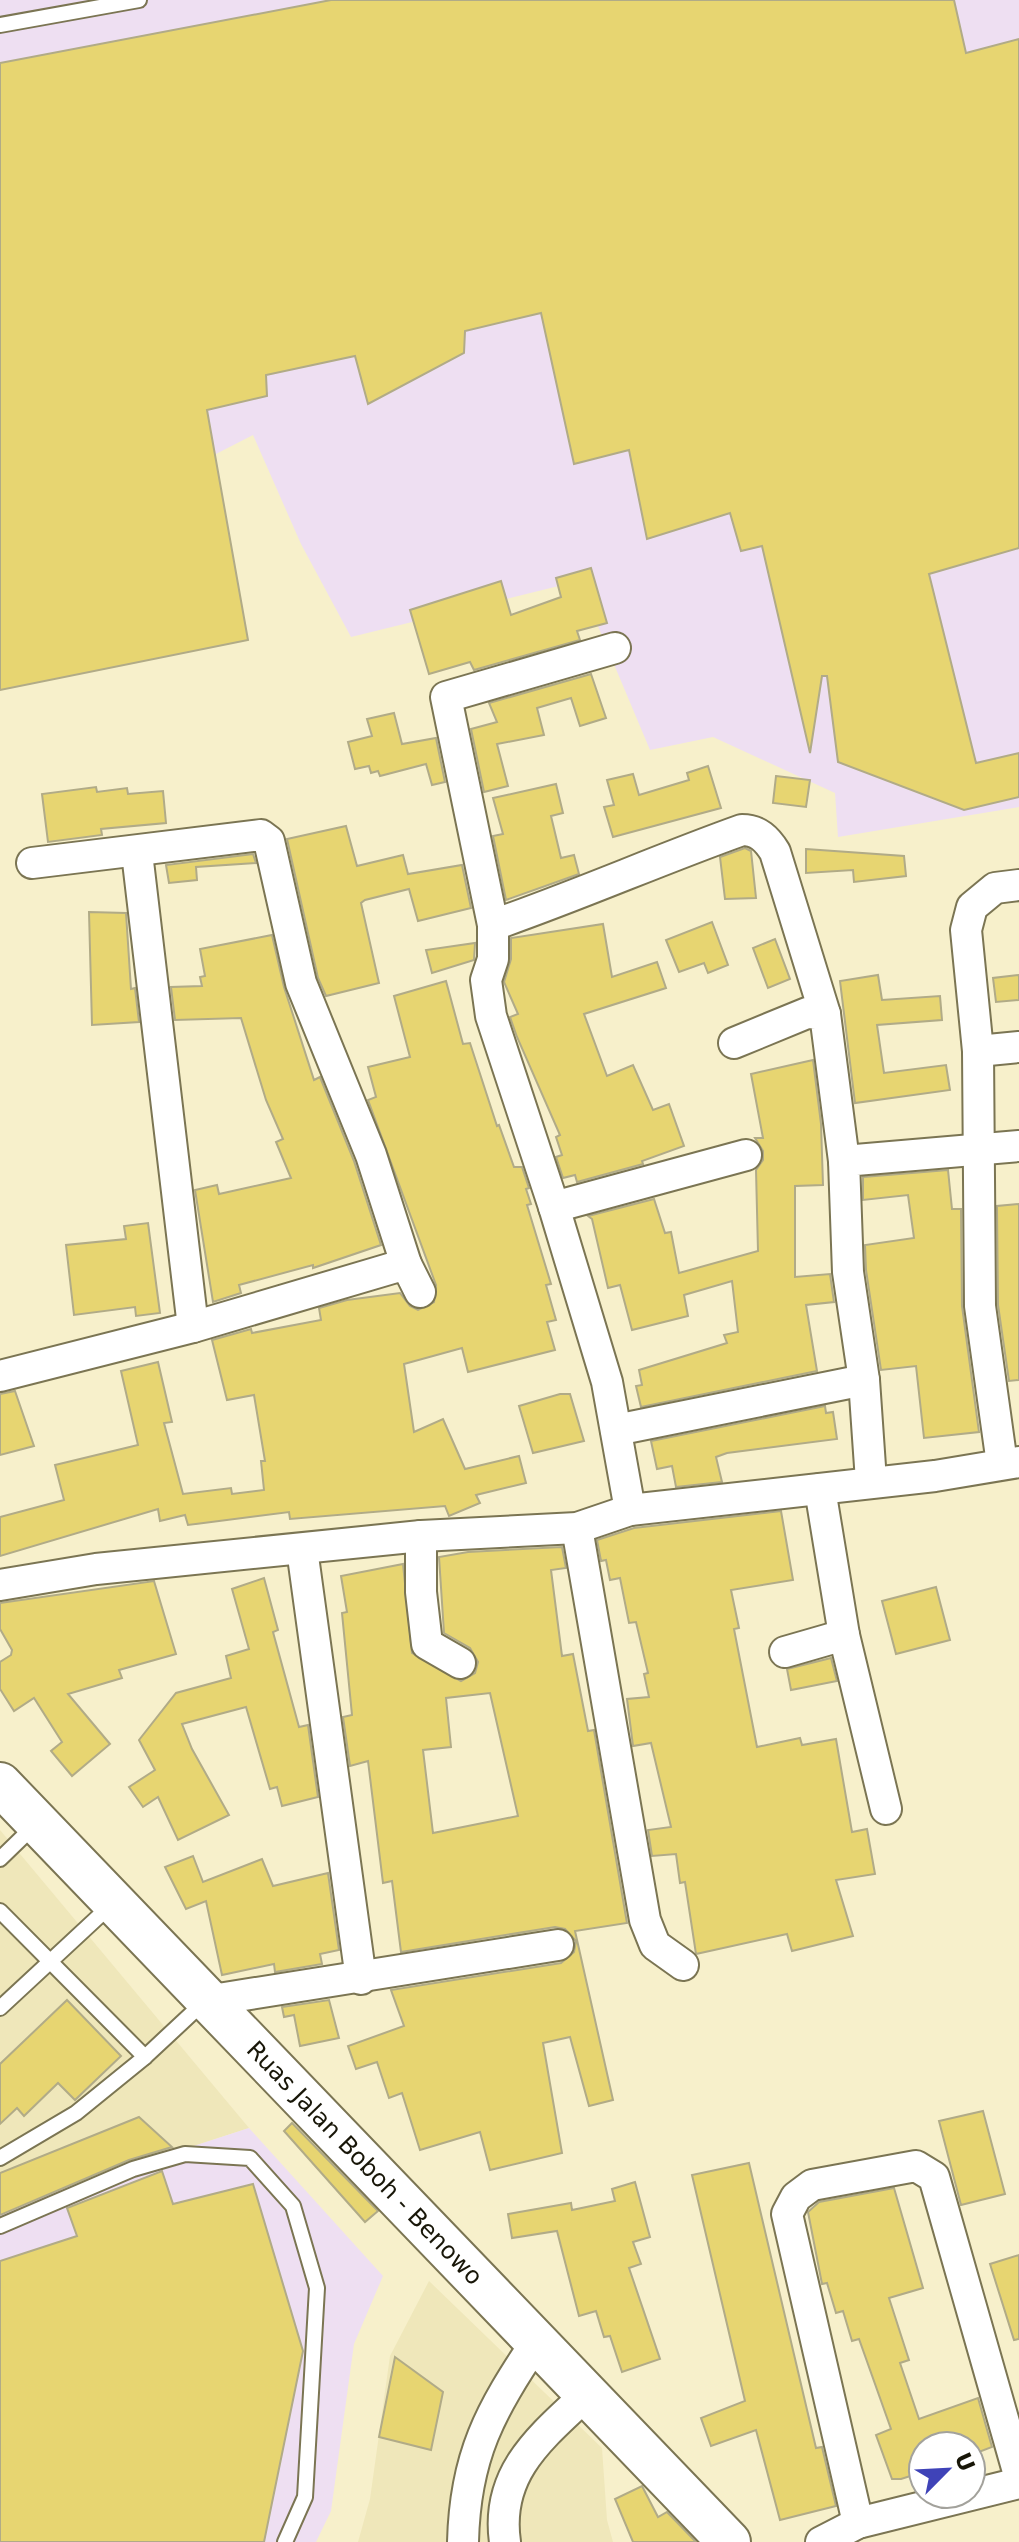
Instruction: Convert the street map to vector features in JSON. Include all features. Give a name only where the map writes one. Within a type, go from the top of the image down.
[{"type":"main road","name":"Ruas Jalan Boboh - Benowo","points":[[0,1784],[112,1904],[729,2542]]},
{"type":"street","points":[[615,648],[433,700],[493,925],[493,959],[486,980],[491,1016],[607,1382],[630,1510]]},
{"type":"street","points":[[493,925],[742,830],[753,830],[768,840],[775,852],[825,1014],[844,1161],[848,1272],[864,1380],[871,1481]]},
{"type":"street","points":[[32,863],[137,853],[261,835],[269,841],[301,983],[371,1155],[406,1264],[420,1292]]},
{"type":"street","points":[[137,853],[193,1327]]},
{"type":"street","points":[[0,1585],[96,1569],[421,1536],[577,1528],[630,1510],[935,1476],[1010,1463],[980,1306],[978,1051],[966,930],[972,907],[995,888],[1019,885]]},
{"type":"street","points":[[734,1043],[807,1013],[825,1014]]},
{"type":"street","points":[[978,1051],[1019,1047]]},
{"type":"street","points":[[844,1161],[979,1147],[1019,1146]]},
{"type":"street","points":[[554,1207],[746,1155]]},
{"type":"street","points":[[0,1376],[193,1327],[406,1264]]},
{"type":"street","points":[[616,1430],[864,1380]]},
{"type":"street","points":[[820,1489],[844,1635],[886,1809]]},
{"type":"street","points":[[577,1528],[645,1920],[655,1945],[683,1965]]},
{"type":"street","points":[[421,1536],[421,1592],[427,1644],[460,1663]]},
{"type":"street","points":[[302,1549],[361,1979]]},
{"type":"street","points":[[785,1652],[844,1635]]},
{"type":"street","points":[[206,2001],[361,1979],[558,1945]]},
{"type":"street","points":[[858,2523],[787,2214],[796,2197],[812,2185],[916,2166],[934,2177],[1019,2475]]},
{"type":"street","points":[[463,2542],[465,2491],[477,2444],[506,2388],[537,2341]]},
{"type":"street","points":[[505,2542],[503,2502],[509,2483],[547,2431],[587,2394]]},
{"type":"street","points":[[821,2542],[858,2523],[1019,2483]]},
{"type":"street","points":[[465,2491],[503,2502]]},
{"type":"lane","points":[[0,25],[139,0]]},
{"type":"lane","points":[[0,1859],[37,1824]]},
{"type":"lane","points":[[0,2008],[112,1904]]},
{"type":"lane","points":[[0,1911],[145,2057]]},
{"type":"lane","points":[[0,2158],[76,2113],[145,2057],[206,2001]]},
{"type":"lane","points":[[0,2226],[133,2169],[185,2154],[250,2158],[293,2206],[317,2288],[305,2497],[285,2542]]},
{"type":"shaded area","points":[[0,0],[1019,0],[1019,807],[838,837],[835,793],[713,737],[650,750],[579,581],[351,637],[301,544],[253,435],[177,474],[0,496]]},
{"type":"shaded area","points":[[0,1830],[249,2128],[0,2209]]},
{"type":"shaded area","points":[[249,2128],[383,2276],[354,2344],[331,2511],[316,2542],[0,2542],[0,2209]]},
{"type":"shaded area","points":[[429,2281],[602,2448],[607,2520],[613,2542],[358,2542],[370,2499],[390,2356]]},
{"type":"building","points":[[331,0],[954,0],[966,53],[1019,39],[1019,548],[929,574],[976,763],[1019,753],[1019,797],[964,810],[838,762],[827,676],[822,676],[810,753],[762,546],[741,551],[730,513],[647,539],[629,450],[574,464],[541,313],[465,331],[464,353],[368,404],[355,356],[266,375],[267,396],[207,410],[248,640],[0,690],[0,63]]},
{"type":"building","points":[[591,568],[607,623],[577,631],[580,640],[474,670],[470,662],[429,674],[410,610],[501,581],[511,615],[561,597],[556,578]]},
{"type":"building","points":[[591,674],[606,718],[580,726],[571,698],[537,708],[544,735],[497,744],[508,786],[484,792],[471,729],[497,722],[489,703]]},
{"type":"building","points":[[394,713],[402,744],[436,738],[445,782],[432,785],[426,764],[380,776],[378,771],[371,773],[369,766],[355,769],[348,742],[372,736],[367,719]]},
{"type":"building","points":[[708,766],[721,808],[613,837],[604,807],[614,805],[607,780],[633,774],[639,795],[689,780],[687,773]]},
{"type":"building","points":[[776,776],[810,780],[806,807],[773,803]]},
{"type":"building","points":[[556,784],[563,813],[551,816],[561,858],[574,855],[579,874],[506,900],[493,836],[503,834],[493,798]]},
{"type":"building","points":[[96,787],[97,792],[127,788],[128,794],[163,791],[166,823],[101,829],[102,835],[48,842],[42,794]]},
{"type":"building","points":[[346,826],[357,866],[403,855],[408,874],[462,865],[471,908],[418,921],[409,889],[365,900],[361,903],[379,983],[326,996],[318,978],[287,839]]},
{"type":"building","points":[[745,848],[751,851],[756,898],[725,899],[720,857]]},
{"type":"building","points":[[806,849],[904,856],[906,876],[854,882],[853,870],[806,873]]},
{"type":"building","points":[[253,854],[256,863],[196,867],[197,880],[169,883],[166,865]]},
{"type":"building","points":[[89,912],[126,913],[131,989],[135,988],[139,1022],[92,1025]]},
{"type":"building","points":[[712,922],[728,965],[708,973],[704,963],[679,972],[666,940]]},
{"type":"building","points":[[603,924],[612,977],[657,962],[666,988],[584,1014],[607,1076],[633,1065],[653,1110],[669,1104],[684,1146],[642,1161],[643,1164],[577,1182],[575,1175],[563,1178],[556,1157],[562,1155],[556,1137],[560,1135],[517,1037],[510,1017],[518,1014],[504,982],[511,959],[511,938]]},
{"type":"building","points":[[272,935],[284,987],[314,1080],[320,1077],[354,1161],[381,1245],[313,1268],[313,1265],[239,1285],[241,1293],[213,1302],[195,1190],[217,1185],[219,1194],[291,1178],[276,1142],[283,1139],[266,1100],[241,1018],[175,1020],[171,987],[202,986],[200,977],[205,976],[200,949]]},
{"type":"building","points":[[775,939],[790,979],[768,988],[753,948]]},
{"type":"building","points":[[475,943],[474,960],[432,973],[426,950]]},
{"type":"building","points":[[878,975],[882,1000],[940,996],[942,1020],[877,1025],[884,1073],[946,1065],[950,1090],[855,1103],[840,981]]},
{"type":"building","points":[[1019,975],[1019,1000],[996,1002],[993,978]]},
{"type":"building","points":[[446,981],[463,1044],[470,1043],[497,1126],[514,1167],[522,1167],[529,1188],[526,1189],[531,1204],[527,1205],[551,1284],[546,1285],[556,1320],[547,1322],[555,1350],[468,1372],[462,1348],[404,1364],[414,1432],[443,1419],[465,1469],[519,1456],[526,1483],[476,1495],[480,1503],[449,1516],[445,1506],[290,1519],[289,1512],[188,1525],[185,1515],[160,1521],[158,1509],[0,1556],[0,1517],[64,1500],[55,1465],[138,1445],[121,1371],[158,1362],[172,1422],[164,1423],[183,1494],[231,1488],[232,1494],[264,1490],[261,1461],[265,1461],[254,1395],[227,1400],[212,1340],[251,1329],[252,1333],[321,1320],[319,1308],[347,1300],[400,1293],[410,1306],[418,1310],[434,1302],[436,1285],[368,1100],[376,1097],[368,1067],[410,1057],[394,996]]},
{"type":"building","points":[[813,1060],[821,1124],[823,1185],[795,1186],[795,1277],[830,1274],[834,1302],[806,1305],[817,1371],[641,1407],[636,1386],[642,1385],[639,1370],[727,1343],[724,1335],[738,1332],[732,1281],[684,1295],[688,1316],[632,1330],[620,1285],[608,1288],[592,1219],[588,1216],[654,1199],[665,1233],[671,1232],[679,1273],[758,1251],[756,1170],[763,1160],[763,1151],[755,1138],[763,1138],[751,1074]]},
{"type":"building","points":[[948,1170],[952,1209],[961,1209],[962,1306],[979,1432],[924,1438],[916,1366],[881,1370],[866,1270],[865,1245],[914,1238],[908,1195],[863,1200],[863,1177]]},
{"type":"building","points":[[1019,1204],[1019,1380],[1009,1381],[998,1305],[997,1206]]},
{"type":"building","points":[[148,1223],[160,1313],[136,1316],[135,1307],[74,1315],[66,1245],[126,1239],[124,1226]]},
{"type":"building","points":[[15,1391],[34,1446],[0,1455],[0,1394]]},
{"type":"building","points":[[570,1394],[584,1441],[533,1453],[519,1406]]},
{"type":"building","points":[[825,1406],[826,1413],[833,1412],[837,1439],[716,1457],[722,1482],[676,1487],[672,1466],[657,1469],[651,1441]]},
{"type":"building","points":[[781,1511],[793,1580],[731,1590],[739,1628],[734,1629],[757,1747],[800,1738],[802,1745],[836,1739],[852,1832],[867,1829],[875,1874],[836,1880],[853,1936],[792,1951],[787,1934],[696,1954],[685,1882],[680,1883],[676,1854],[652,1856],[648,1830],[671,1827],[651,1743],[633,1746],[627,1699],[649,1697],[644,1674],[648,1673],[636,1622],[629,1623],[620,1578],[610,1580],[606,1560],[601,1561],[597,1540],[634,1528]]},
{"type":"building","points":[[562,1547],[566,1568],[551,1570],[562,1656],[573,1654],[588,1731],[594,1730],[627,1923],[575,1931],[613,2100],[589,2106],[570,2037],[543,2043],[562,2153],[490,2170],[480,2132],[420,2150],[402,2093],[389,2098],[377,2062],[356,2069],[348,2046],[404,2026],[391,1990],[561,1963],[574,1952],[576,1941],[565,1929],[555,1927],[401,1952],[392,1881],[383,1883],[368,1761],[350,1766],[343,1717],[352,1715],[342,1613],[347,1612],[341,1576],[403,1564],[412,1653],[461,1681],[475,1673],[478,1662],[470,1648],[444,1633],[439,1557],[468,1552]],"holes":[[[490,1693],[518,1816],[433,1833],[423,1750],[451,1747],[446,1698]]]},
{"type":"building","points":[[264,1578],[278,1630],[273,1632],[299,1727],[308,1725],[318,1797],[282,1806],[277,1787],[270,1789],[246,1707],[182,1724],[192,1749],[229,1815],[178,1840],[158,1797],[143,1807],[129,1787],[155,1770],[139,1740],[176,1693],[231,1678],[226,1656],[249,1649],[232,1589]]},
{"type":"building","points":[[154,1581],[176,1654],[119,1670],[122,1678],[68,1694],[110,1744],[72,1776],[51,1751],[62,1742],[34,1698],[14,1711],[0,1689],[0,1662],[11,1655],[12,1650],[0,1629],[0,1603]]},
{"type":"building","points":[[936,1587],[950,1640],[896,1654],[882,1601]]},
{"type":"building","points":[[831,1658],[837,1681],[791,1690],[787,1669]]},
{"type":"building","points":[[193,1856],[203,1882],[262,1859],[273,1886],[328,1873],[339,1950],[320,1954],[322,1964],[275,1972],[274,1964],[222,1975],[206,1901],[186,1909],[165,1867]]},
{"type":"building","points":[[67,2000],[121,2056],[75,2100],[58,2083],[24,2116],[17,2108],[0,2124],[0,2064]]},
{"type":"building","points":[[329,2000],[339,2038],[300,2046],[294,2015],[284,2017],[282,2007]]},
{"type":"building","points":[[983,2111],[1005,2194],[961,2205],[939,2121]]},
{"type":"building","points":[[139,2117],[172,2147],[129,2160],[0,2215],[0,2173]]},
{"type":"building","points":[[292,2123],[378,2211],[365,2222],[284,2131]]},
{"type":"building","points":[[749,2163],[816,2448],[822,2447],[836,2506],[780,2520],[756,2430],[711,2446],[701,2418],[745,2401],[692,2175]]},
{"type":"building","points":[[162,2171],[173,2204],[253,2184],[303,2351],[264,2542],[0,2542],[0,2261],[77,2236],[67,2208]]},
{"type":"building","points":[[635,2182],[650,2237],[633,2242],[641,2264],[629,2268],[660,2359],[622,2372],[610,2336],[604,2337],[596,2311],[579,2316],[557,2231],[512,2238],[508,2214],[571,2203],[572,2210],[615,2201],[612,2189]]},
{"type":"building","points":[[894,2188],[923,2288],[889,2298],[909,2360],[900,2363],[919,2419],[978,2398],[992,2447],[987,2449],[987,2430],[907,2430],[907,2477],[892,2479],[876,2435],[891,2429],[859,2339],[852,2341],[843,2311],[836,2313],[827,2283],[822,2284],[808,2212],[819,2202]]},
{"type":"building","points":[[1019,2255],[1019,2339],[1014,2340],[990,2264]]},
{"type":"building","points":[[395,2357],[443,2392],[431,2450],[379,2437]]},
{"type":"building","points":[[642,2486],[658,2517],[667,2512],[696,2542],[633,2542],[615,2499]]}]
